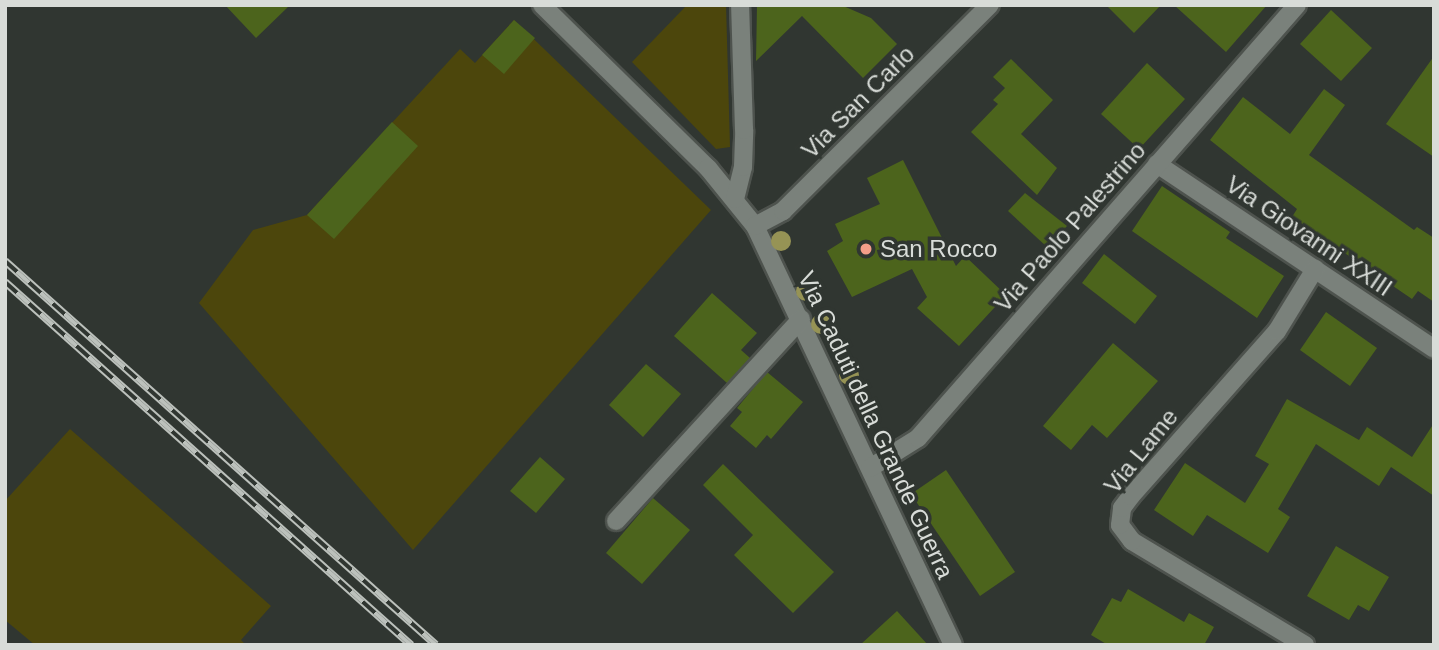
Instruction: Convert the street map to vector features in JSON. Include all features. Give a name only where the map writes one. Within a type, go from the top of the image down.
[{"type":"street","name":"Via Caduti della Grande Guerra","points":[[542,5],[736,199],[755,226],[953,645]]},
{"type":"street","points":[[736,199],[743,167],[744,130],[740,5]]},
{"type":"street","name":"Via San Carlo","points":[[755,226],[783,211],[990,5]]},
{"type":"street","name":"Via Paolo Palestrino","points":[[870,468],[918,438],[1297,5]]},
{"type":"street","name":"Via Giovanni XXIII","points":[[1157,164],[1434,349]]},
{"type":"street","name":"Via Lame","points":[[1305,645],[1132,541],[1120,526],[1122,508],[1131,496],[1277,331],[1315,269]]},
{"type":"street","points":[[616,521],[801,320]]},
{"type":"shaded area","points":[[687,5],[726,5],[730,147],[716,149],[632,62]]},
{"type":"shaded area","points":[[514,20],[711,210],[413,550],[199,303],[253,230],[307,215],[460,49],[475,63]]},
{"type":"shaded area","points":[[70,429],[271,606],[241,640],[246,645],[35,645],[5,620],[5,501]]},
{"type":"building","points":[[225,5],[290,5],[256,38]]},
{"type":"building","points":[[757,5],[841,5],[871,18],[897,44],[863,78],[802,16],[756,61]]},
{"type":"building","points":[[1106,5],[1161,5],[1134,33]]},
{"type":"building","points":[[1174,5],[1267,5],[1226,52]]},
{"type":"building","points":[[1331,10],[1372,48],[1341,81],[1300,44]]},
{"type":"building","points":[[514,20],[535,38],[504,74],[482,55]]},
{"type":"building","points":[[1434,56],[1434,157],[1386,124]]},
{"type":"building","points":[[1011,59],[1053,100],[1021,134],[1057,168],[1037,195],[971,132],[998,104],[993,100],[1005,88],[993,77]]},
{"type":"building","points":[[1147,63],[1185,99],[1139,149],[1101,114]]},
{"type":"building","points":[[1324,89],[1345,105],[1309,155],[1414,230],[1417,227],[1434,238],[1434,302],[1418,291],[1412,299],[1292,217],[1297,209],[1210,140],[1243,97],[1290,134]]},
{"type":"building","points":[[392,122],[418,146],[334,239],[307,215]]},
{"type":"building","points":[[903,160],[956,266],[965,256],[1006,295],[959,346],[917,308],[927,297],[912,269],[852,297],[827,251],[843,241],[835,224],[880,204],[867,178]]},
{"type":"building","points":[[1162,186],[1230,232],[1226,238],[1284,276],[1257,318],[1132,231]]},
{"type":"building","points":[[1025,193],[1067,226],[1047,247],[1008,211]]},
{"type":"building","points":[[1104,254],[1157,296],[1135,324],[1082,283]]},
{"type":"building","points":[[712,293],[757,333],[741,350],[750,358],[727,383],[674,336]]},
{"type":"building","points":[[1326,312],[1377,348],[1350,386],[1300,350]]},
{"type":"building","points":[[1113,343],[1158,381],[1107,438],[1092,425],[1071,450],[1043,426]]},
{"type":"building","points":[[646,364],[681,394],[643,437],[609,405]]},
{"type":"building","points":[[767,372],[803,402],[771,439],[767,435],[756,448],[730,426],[742,412],[737,408]]},
{"type":"building","points":[[1287,399],[1359,440],[1367,427],[1412,457],[1434,423],[1434,496],[1391,467],[1379,486],[1316,444],[1278,509],[1290,517],[1268,553],[1207,515],[1193,536],[1154,510],[1185,463],[1245,503],[1269,464],[1255,456]]},
{"type":"building","points":[[540,457],[565,479],[536,513],[510,491]]},
{"type":"building","points":[[723,464],[834,572],[793,613],[734,555],[753,535],[703,485]]},
{"type":"building","points":[[946,470],[1015,572],[980,596],[911,494]]},
{"type":"building","points":[[653,498],[690,530],[642,584],[606,553]]},
{"type":"building","points":[[1336,546],[1389,577],[1369,611],[1358,605],[1349,620],[1307,596]]},
{"type":"building","points":[[1128,589],[1184,622],[1189,613],[1214,627],[1204,645],[1108,645],[1091,635],[1112,598],[1121,602]]},
{"type":"building","points":[[897,611],[928,645],[860,645]]},
{"type":"railway","points":[[5,261],[436,645]]},
{"type":"railway","points":[[5,282],[411,645]]},
{"type":"place","name":"San Rocco","points":[[866,249]]}]
